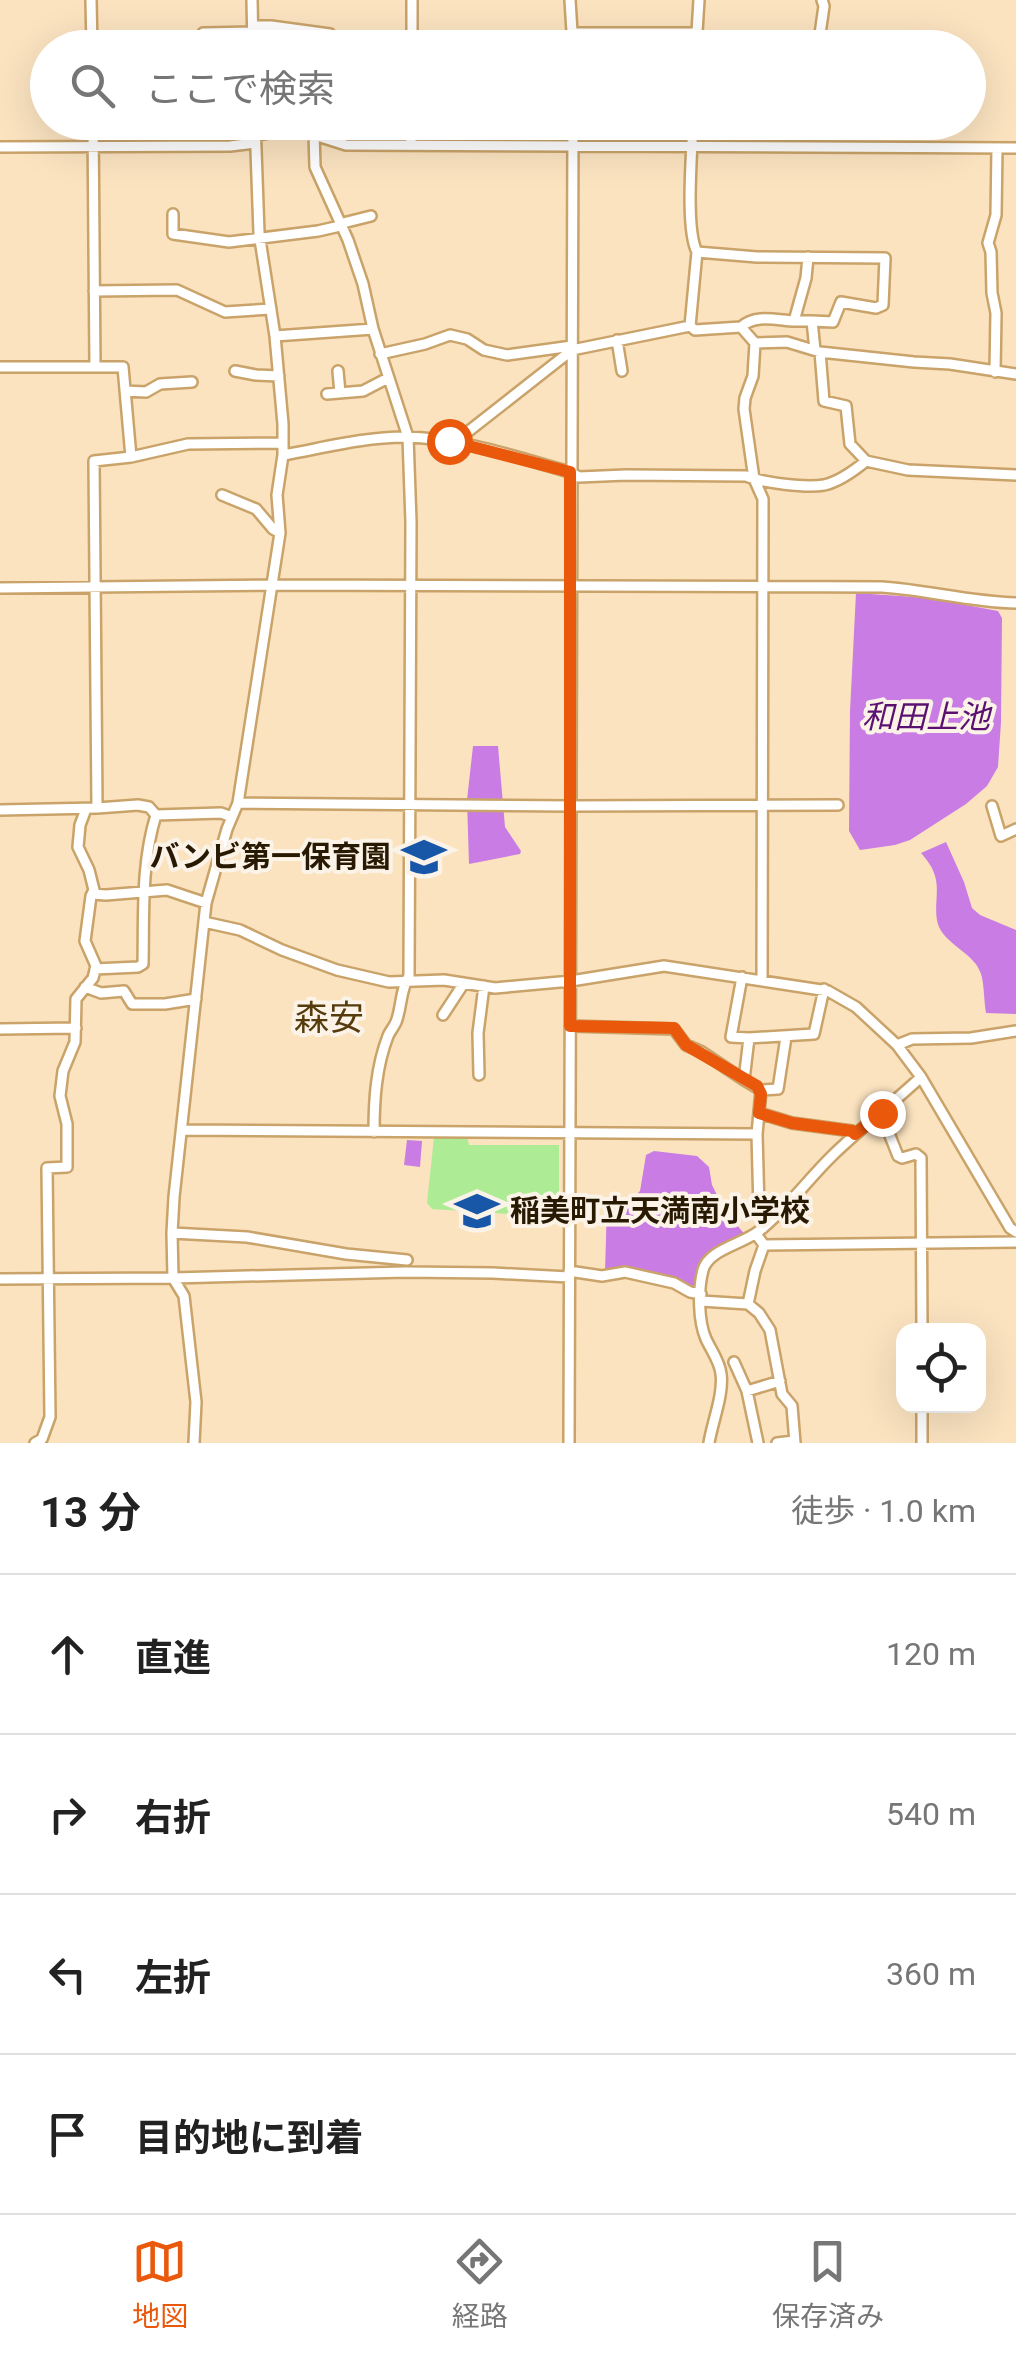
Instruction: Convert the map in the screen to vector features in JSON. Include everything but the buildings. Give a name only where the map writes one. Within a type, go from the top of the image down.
[{"type":"street","points":[[91,0],[92,30]]},
{"type":"street","points":[[252,0],[253,29]]},
{"type":"street","points":[[412,0],[412,30]]},
{"type":"street","points":[[570,0],[573,30]]},
{"type":"street","points":[[697,30],[699,0]]},
{"type":"street","points":[[821,30],[822,0]]},
{"type":"street","points":[[236,30],[268,30]]},
{"type":"street","points":[[93,140],[95,367]]},
{"type":"street","points":[[0,147],[230,146],[255,140],[259,236],[275,336],[283,424],[277,495],[280,534],[238,803],[206,903],[172,1233],[173,1278],[184,1296],[196,1402],[194,1443]]},
{"type":"street","points":[[314,140],[315,168],[363,284],[380,354],[408,437],[409,976],[377,1082],[374,1132]]},
{"type":"street","points":[[331,140],[346,145],[1016,148]]},
{"type":"street","points":[[411,140],[411,145]]},
{"type":"street","points":[[568,1443],[573,140]]},
{"type":"street","points":[[690,326],[697,252],[693,244],[692,140]]},
{"type":"street","points":[[995,372],[996,313],[988,242],[996,215],[997,148]]},
{"type":"street","points":[[172,214],[173,234],[229,242],[318,231],[371,216]]},
{"type":"street","points":[[690,326],[695,330],[741,327],[758,318],[833,322],[841,302],[876,308],[882,305],[885,258],[757,257],[697,252]]},
{"type":"street","points":[[794,321],[808,257]]},
{"type":"street","points":[[94,291],[178,290],[225,312],[271,309]]},
{"type":"street","points":[[812,322],[824,402],[846,406],[850,444],[866,461],[908,470],[1016,475]]},
{"type":"street","points":[[380,354],[450,334],[506,356],[690,326]]},
{"type":"street","points":[[741,327],[755,343],[753,376],[744,408],[754,479],[762,499],[762,980]]},
{"type":"street","points":[[275,336],[373,328]]},
{"type":"street","points":[[617,340],[622,371]]},
{"type":"street","points":[[755,343],[788,342],[818,351],[1016,374]]},
{"type":"street","points":[[450,442],[572,348]]},
{"type":"street","points":[[0,368],[123,366],[130,457]]},
{"type":"street","points":[[235,371],[279,376]]},
{"type":"street","points":[[338,371],[340,393]]},
{"type":"street","points":[[327,394],[363,391],[388,378]]},
{"type":"street","points":[[125,391],[146,392],[160,384],[192,382]]},
{"type":"street","points":[[283,455],[408,437],[508,454],[579,477],[713,474],[746,476],[764,483],[825,485],[866,461]]},
{"type":"street","points":[[35,1443],[42,1439],[50,1417],[47,1168],[67,1167],[63,1071],[75,1042],[76,999],[96,969],[85,941],[94,890],[78,847],[80,825],[92,808],[94,461],[188,444],[281,443]]},
{"type":"street","points":[[222,495],[256,508],[280,534]]},
{"type":"street","points":[[0,588],[763,586],[917,589],[1016,603]]},
{"type":"street","points":[[238,803],[838,804]]},
{"type":"street","points":[[0,810],[138,805],[149,807],[156,815]]},
{"type":"street","points":[[992,806],[1001,836],[1016,829]]},
{"type":"street","points":[[156,815],[221,813],[232,817]]},
{"type":"street","points":[[96,969],[144,964],[144,893],[156,815]]},
{"type":"street","points":[[92,894],[167,890],[206,903]]},
{"type":"street","points":[[204,922],[240,930],[337,970],[389,982],[444,980],[495,988],[664,966],[824,990],[856,1007],[897,1045],[921,1077],[1010,1228],[1016,1232]]},
{"type":"street","points":[[742,978],[731,1037],[814,1034],[824,990]]},
{"type":"street","points":[[443,1015],[464,982]]},
{"type":"street","points":[[479,1075],[478,1032],[484,986]]},
{"type":"street","points":[[85,987],[101,992],[124,991],[132,1004],[165,1004],[196,998]]},
{"type":"street","points":[[570,1026],[674,1028],[686,1045],[760,1090],[778,1090],[786,1037]]},
{"type":"street","points":[[0,1029],[76,1028]]},
{"type":"street","points":[[897,1045],[912,1039],[971,1038],[1016,1031]]},
{"type":"street","points":[[744,1080],[749,1038]]},
{"type":"street","points":[[710,1443],[722,1375],[704,1334],[703,1269],[712,1257],[759,1231],[794,1200],[830,1157],[921,1077]]},
{"type":"street","points":[[748,1304],[764,1245],[759,1231],[756,1134],[760,1090]]},
{"type":"street","points":[[759,1113],[855,1134]]},
{"type":"street","points":[[882,1113],[898,1156],[916,1154],[922,1158],[922,1323]]},
{"type":"street","points":[[182,1130],[756,1134]]},
{"type":"street","points":[[172,1233],[248,1237],[407,1260]]},
{"type":"street","points":[[764,1245],[1016,1242]]},
{"type":"street","points":[[345,1274],[346,1254]]},
{"type":"street","points":[[0,1279],[405,1272],[602,1276],[625,1272],[674,1283],[701,1298],[748,1304],[759,1314],[770,1330],[782,1394],[792,1406],[794,1442],[778,1443]]},
{"type":"street","points":[[734,1362],[758,1443]]},
{"type":"street","points":[[720,1385],[744,1387],[780,1381]]},
{"type":"street","points":[[922,1413],[922,1443]]},
{"type":"green space","points":[[434,1137],[467,1137],[469,1145],[559,1145],[559,1217],[432,1209],[427,1203]]},
{"type":"water","name":"和田上池","points":[[856,593],[929,598],[998,611],[1002,618],[998,767],[987,786],[910,840],[860,850],[849,831]]},
{"type":"water","points":[[473,746],[498,746],[505,827],[521,851],[469,864],[467,800]]},
{"type":"water","points":[[946,842],[972,908],[1016,930],[1016,1014],[986,1013],[978,967],[939,927],[936,880],[921,853]]},
{"type":"water","points":[[407,1140],[422,1141],[420,1167],[404,1165]]},
{"type":"water","points":[[654,1151],[697,1156],[709,1167],[712,1185],[725,1211],[747,1237],[708,1256],[694,1290],[605,1272],[607,1204],[640,1191],[646,1155]]},
{"type":"place","name":"バンビ第一保育園","points":[[424,857]]},
{"type":"place","name":"稲美町立天満南小学校","points":[[477,1211]]},
{"type":"district","name":"森安","points":[[329,1018]]},
{"type":"route","points":[[449,441],[570,472],[570,1026],[674,1028],[686,1045],[757,1086],[761,1094],[759,1113],[792,1123],[855,1134],[882,1113]]}]
